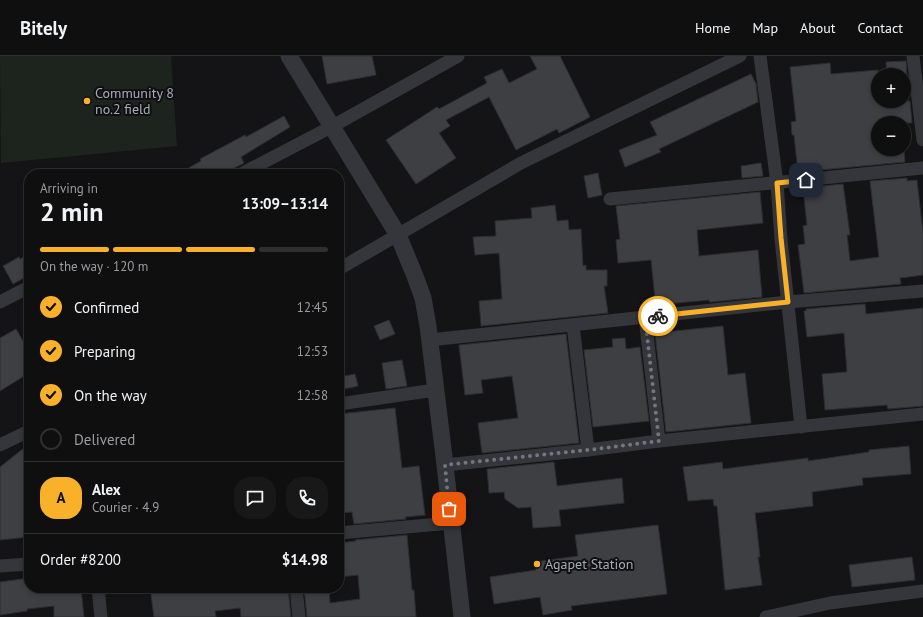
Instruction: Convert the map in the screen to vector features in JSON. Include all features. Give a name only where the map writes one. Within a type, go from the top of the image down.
[{"type":"street","points":[[289,56],[398,235],[415,276],[422,298],[429,340],[445,465],[462,617]]},
{"type":"street","points":[[251,169],[331,127],[458,56]]},
{"type":"street","points":[[344,266],[521,163],[740,56]]},
{"type":"street","points":[[764,56],[801,427]]},
{"type":"street","points":[[913,56],[923,140]]},
{"type":"street","points":[[610,199],[923,168]]},
{"type":"street","points":[[0,302],[24,290]]},
{"type":"street","points":[[429,340],[788,302],[923,291]]},
{"type":"street","points":[[645,317],[659,441]]},
{"type":"street","points":[[573,325],[588,450]]},
{"type":"street","points":[[344,403],[435,390]]},
{"type":"street","points":[[445,465],[923,414]]},
{"type":"street","points":[[0,445],[24,434]]},
{"type":"street","points":[[344,533],[451,523]]},
{"type":"street","points":[[0,566],[24,564]]},
{"type":"street","points":[[766,617],[830,603],[923,590]]},
{"type":"street","points":[[99,593],[101,617]]},
{"type":"street","points":[[296,593],[298,617]]},
{"type":"shaded area","name":"Community 8 no.2 field","points":[[0,56],[171,56],[177,146],[1,163]]},
{"type":"building","points":[[322,56],[372,56],[376,75],[327,84]]},
{"type":"building","points":[[530,56],[560,56],[590,117],[559,133],[557,129],[516,150],[489,97],[446,120],[450,126],[439,133],[456,158],[416,184],[386,140],[437,107],[439,109],[487,83],[484,77],[502,69],[509,83],[537,69]]},
{"type":"building","points":[[906,61],[906,68],[886,68],[886,62]]},
{"type":"building","points":[[830,63],[831,74],[871,71],[871,108],[911,108],[912,123],[911,116],[871,116],[871,156],[905,156],[905,162],[798,172],[791,122],[796,121],[790,67]]},
{"type":"building","points":[[751,74],[756,84],[758,102],[659,149],[661,152],[625,167],[619,150],[657,135],[650,122]]},
{"type":"building","points":[[284,116],[290,127],[241,157],[244,163],[233,169],[187,169],[201,161],[200,159],[245,135],[246,137]]},
{"type":"building","points":[[761,163],[763,176],[742,178],[741,166]]},
{"type":"building","points":[[598,173],[602,195],[588,198],[584,176]]},
{"type":"building","points":[[907,178],[907,181],[917,180],[923,233],[923,275],[900,278],[901,284],[804,293],[798,245],[805,244],[803,226],[807,225],[803,188],[843,184],[850,235],[847,235],[850,261],[879,257],[870,181]]},
{"type":"building","points":[[760,192],[763,223],[697,230],[699,256],[758,250],[762,297],[710,302],[709,300],[666,304],[665,297],[655,298],[651,260],[618,263],[616,240],[620,239],[616,206]]},
{"type":"building","points":[[555,205],[557,221],[568,220],[569,230],[581,229],[583,266],[586,265],[586,270],[607,270],[607,286],[604,286],[608,313],[481,326],[479,301],[502,299],[499,253],[475,255],[473,237],[496,236],[495,221],[532,218],[531,208]]},
{"type":"building","points":[[19,257],[20,259],[24,257],[24,278],[13,284],[3,266]]},
{"type":"building","points":[[865,304],[866,314],[923,308],[923,406],[888,409],[887,405],[825,410],[822,374],[847,372],[844,333],[807,337],[804,311],[806,311],[806,309]]},
{"type":"building","points":[[389,320],[395,334],[380,340],[374,326]]},
{"type":"building","points":[[723,326],[728,375],[745,373],[751,423],[666,432],[655,333]]},
{"type":"building","points":[[16,329],[23,341],[24,340],[24,376],[0,391],[0,338]]},
{"type":"building","points":[[566,334],[579,443],[482,453],[478,423],[518,418],[512,376],[481,380],[483,393],[465,395],[459,345]]},
{"type":"building","points":[[625,338],[626,349],[640,347],[649,421],[593,427],[584,350],[613,347],[612,339]]},
{"type":"building","points":[[402,360],[407,386],[386,389],[382,363]]},
{"type":"building","points":[[355,374],[358,386],[344,389],[344,376]]},
{"type":"building","points":[[395,408],[402,468],[419,466],[425,515],[405,517],[406,519],[354,524],[352,512],[344,513],[344,413]]},
{"type":"building","points":[[909,446],[911,474],[862,478],[863,485],[812,492],[813,506],[755,513],[760,557],[758,557],[762,585],[725,590],[717,506],[714,506],[713,499],[688,501],[683,467],[722,462],[723,469],[808,458],[808,461],[869,452],[869,450]]},
{"type":"building","points":[[24,448],[24,538],[0,540],[0,467]]},
{"type":"building","points":[[554,462],[557,486],[622,478],[624,503],[559,510],[561,526],[533,528],[531,507],[518,508],[505,499],[504,492],[489,493],[487,469]]},
{"type":"building","points":[[658,525],[667,594],[571,606],[572,610],[543,615],[540,597],[494,604],[490,577],[536,570],[535,562],[578,556],[575,535]]},
{"type":"building","points":[[407,535],[416,617],[307,617],[305,593],[329,593],[330,603],[360,599],[358,575],[344,576],[344,542],[356,541],[355,540]]},
{"type":"building","points":[[912,557],[915,580],[852,587],[849,565]]},
{"type":"building","points":[[24,579],[24,593],[82,593],[84,617],[54,617],[54,606],[27,609],[27,611],[0,615],[0,582]]},
{"type":"building","points":[[151,593],[289,593],[291,617],[241,617],[240,608],[215,611],[216,617],[154,617]]},
{"type":"way so far","points":[[449,509],[445,465],[659,441],[645,317],[658,316]]},
{"type":"place","name":"Community 8 no.2 field","points":[[87,101]]},
{"type":"place","name":"Agapet Station","points":[[537,564]]},
{"type":"route","points":[[658,316],[788,302],[777,183],[806,180]]}]
